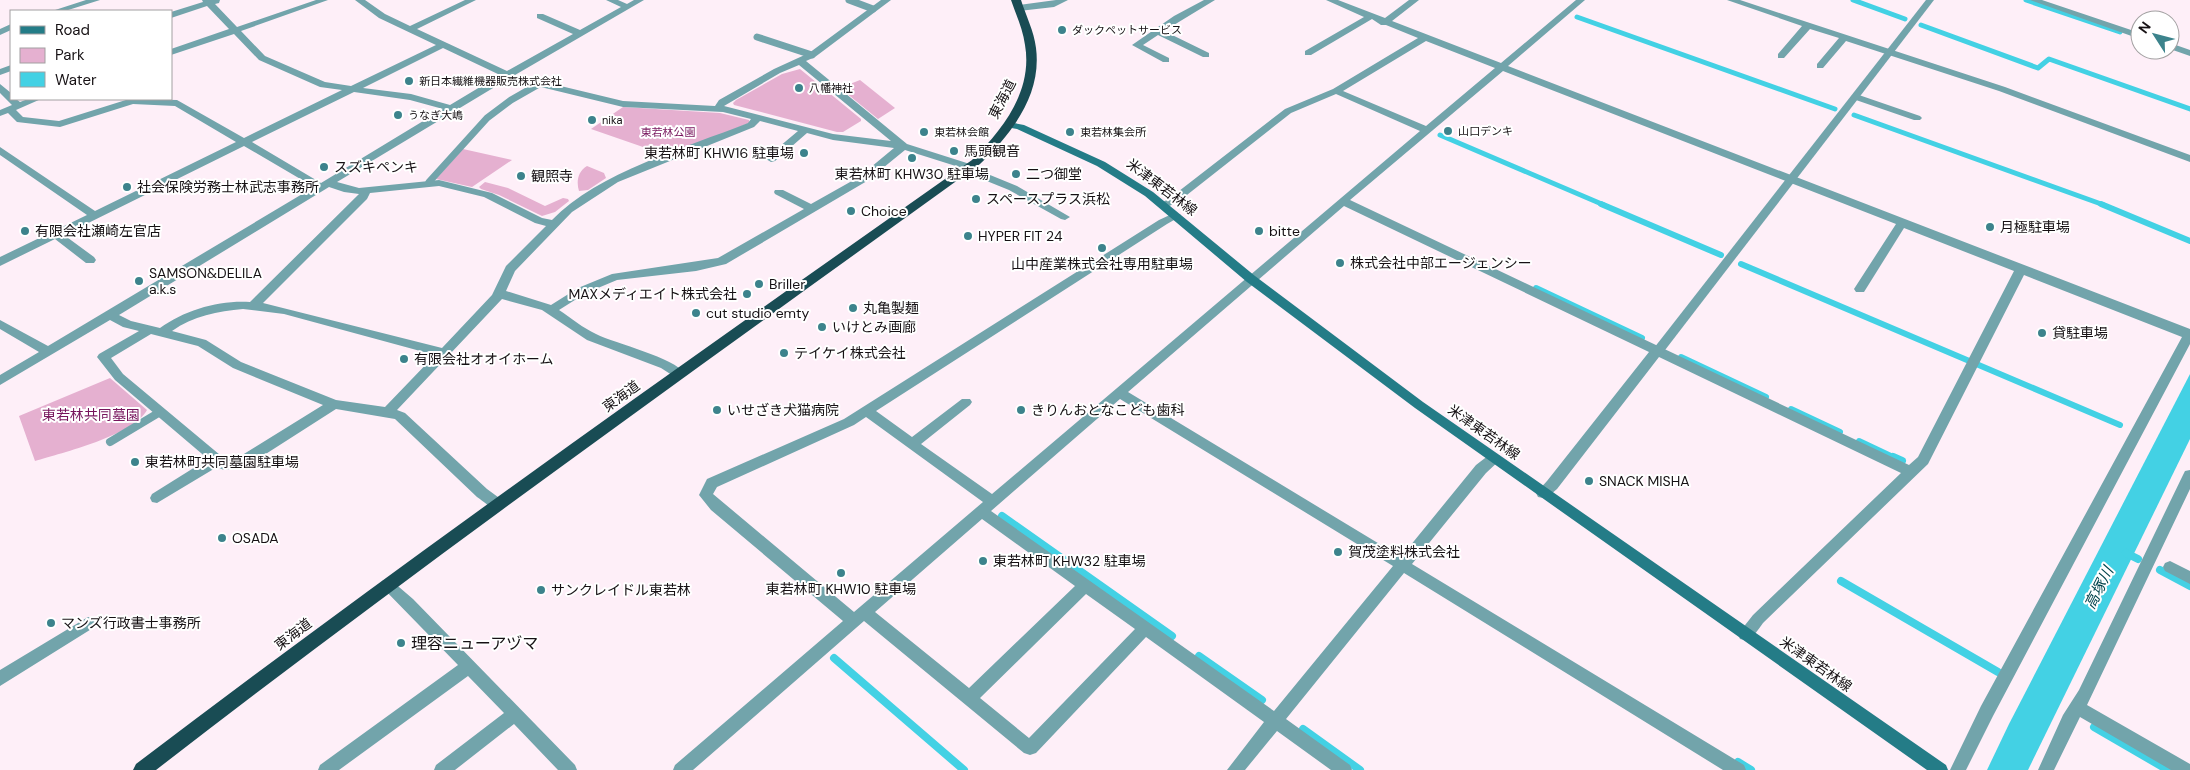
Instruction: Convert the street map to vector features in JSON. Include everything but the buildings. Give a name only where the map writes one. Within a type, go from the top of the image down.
[{"type":"highway","name":"東海道","points":[[142,770],[497,504],[968,168],[995,143],[1010,125],[1026,94],[1032,66],[1030,40],[1017,4]]},
{"type":"main road","name":"米津東若林線","points":[[1010,125],[1020,127],[1101,164],[1132,182],[1163,205],[1251,279],[1494,459],[1940,770]]},
{"type":"street","points":[[60,10],[96,0]]},
{"type":"street","points":[[172,52],[324,0]]},
{"type":"street","points":[[359,0],[375,12],[507,75],[622,104],[718,109],[833,137],[903,146],[968,168],[1012,188],[1065,217]]},
{"type":"street","points":[[410,29],[472,0]]},
{"type":"street","points":[[610,0],[628,7]]},
{"type":"street","points":[[0,381],[507,75],[640,0]]},
{"type":"street","points":[[718,109],[722,102],[777,71],[812,56],[887,0]]},
{"type":"street","points":[[1017,4],[1054,4],[1064,0]]},
{"type":"street","points":[[1166,60],[1137,45],[1177,18],[1211,0]]},
{"type":"street","points":[[1330,0],[1902,224],[2190,334],[1987,711],[1958,770]]},
{"type":"street","points":[[1384,22],[1415,0]]},
{"type":"street","points":[[681,770],[1118,392],[1581,0]]},
{"type":"street","points":[[1731,0],[2002,89],[2190,159]]},
{"type":"street","points":[[1543,493],[1552,485],[1658,351],[1930,0]]},
{"type":"street","points":[[2034,0],[2130,33]]},
{"type":"street","points":[[172,16],[211,1],[262,58],[325,86],[354,88],[411,98],[452,109]]},
{"type":"street","points":[[540,16],[581,34]]},
{"type":"street","points":[[1308,53],[1370,17]]},
{"type":"street","points":[[1781,56],[1808,25]]},
{"type":"street","points":[[1157,32],[1206,55]]},
{"type":"street","points":[[1820,66],[1845,37]]},
{"type":"street","points":[[1163,205],[1174,200],[1288,111],[1336,91],[1424,38]]},
{"type":"street","points":[[0,262],[442,45]]},
{"type":"street","points":[[800,61],[903,146]]},
{"type":"street","points":[[0,87],[9,109],[20,120],[60,124],[132,101],[177,102],[244,142],[325,185],[348,190],[365,191],[429,182],[445,184],[488,195],[539,221],[554,224]]},
{"type":"street","points":[[1336,91],[1427,130]]},
{"type":"street","points":[[1856,97],[1918,118]]},
{"type":"street","points":[[9,109],[33,100]]},
{"type":"street","points":[[388,412],[498,295],[510,269],[568,210],[614,180],[750,125],[758,118]]},
{"type":"street","points":[[771,159],[804,130]]},
{"type":"street","points":[[552,310],[588,288],[616,277],[700,266],[722,261],[863,179],[903,146]]},
{"type":"street","points":[[0,150],[5,159],[94,216]]},
{"type":"street","points":[[254,306],[363,197],[365,191]]},
{"type":"street","points":[[779,192],[812,209]]},
{"type":"street","points":[[1343,201],[1911,472]]},
{"type":"street","points":[[1145,628],[1030,748],[969,698],[716,506],[706,495],[712,483],[849,422],[866,412],[1163,222],[1176,216]]},
{"type":"street","points":[[1860,289],[1902,224]]},
{"type":"street","points":[[56,235],[90,260]]},
{"type":"street","points":[[1745,634],[1758,619],[1923,460],[2021,270]]},
{"type":"street","points":[[498,295],[506,295],[552,310],[591,337],[665,365],[679,374]]},
{"type":"street","points":[[334,404],[242,462],[224,465],[119,377],[103,357],[141,336],[195,315],[234,306],[254,306],[325,321],[445,353]]},
{"type":"street","points":[[110,315],[126,324],[202,343],[237,364],[334,404],[388,412],[404,420],[497,504]]},
{"type":"street","points":[[0,324],[48,352]]},
{"type":"street","points":[[1118,392],[1738,770]]},
{"type":"street","points":[[912,444],[966,402]]},
{"type":"street","points":[[866,412],[912,444],[1085,585],[1344,770]]},
{"type":"street","points":[[1235,770],[1481,469],[1494,459]]},
{"type":"street","points":[[157,498],[218,460]]},
{"type":"street","points":[[2046,770],[2190,475]]},
{"type":"street","points":[[2170,567],[2190,578]]},
{"type":"street","points":[[387,585],[408,603],[569,770]]},
{"type":"street","points":[[969,698],[1085,585]]},
{"type":"street","points":[[0,680],[16,667],[88,623]]},
{"type":"street","points":[[326,770],[469,666]]},
{"type":"street","points":[[2077,707],[2186,770]]},
{"type":"street","points":[[442,770],[515,714]]},
{"type":"lane","points":[[849,0],[873,9]]},
{"type":"lane","points":[[757,38],[812,56]]},
{"type":"lane","points":[[429,182],[487,118],[511,100],[539,84]]},
{"type":"lane","points":[[110,442],[160,412]]},
{"type":"green space","points":[[800,69],[861,119],[861,121],[843,132],[837,132],[734,105],[733,103],[736,100],[782,74]]},
{"type":"green space","points":[[860,80],[895,108],[878,119],[840,88]]},
{"type":"green space","name":"東若林公園","points":[[623,107],[720,113],[749,120],[749,123],[669,156],[591,129]]},
{"type":"green space","points":[[463,149],[512,160],[472,187],[436,179]]},
{"type":"green space","points":[[587,166],[604,173],[606,178],[588,190],[579,191],[578,177]]},
{"type":"green space","points":[[485,182],[508,188],[545,206],[563,198],[569,201],[555,212],[542,216],[499,195],[481,189],[479,187]]},
{"type":"green space","name":"東若林共同墓園","points":[[110,378],[147,410],[140,419],[113,435],[96,442],[35,461],[19,416]]},
{"type":"water","name":"高塚川","points":[[2190,374],[2190,439],[2028,770],[1987,770],[2009,724]]},
{"type":"waterway","points":[[1853,0],[1905,19]]},
{"type":"waterway","points":[[2026,0],[2120,32]]},
{"type":"waterway","points":[[1577,17],[1835,109]]},
{"type":"waterway","points":[[1921,25],[2038,68],[2049,59],[2190,109]]},
{"type":"waterway","points":[[1854,115],[2104,205]]},
{"type":"waterway","points":[[1440,135],[1604,205]]},
{"type":"waterway","points":[[1601,204],[1721,255]]},
{"type":"waterway","points":[[2101,204],[2190,241]]},
{"type":"waterway","points":[[1741,264],[2120,425]]},
{"type":"waterway","points":[[1536,288],[1642,338]]},
{"type":"waterway","points":[[1681,357],[1766,397]]},
{"type":"waterway","points":[[1791,409],[1840,432]]},
{"type":"waterway","points":[[1859,441],[1895,458]]},
{"type":"waterway","points":[[1893,457],[1902,461]]},
{"type":"waterway","points":[[1002,516],[1172,636]]},
{"type":"waterway","points":[[2126,553],[2138,559]]},
{"type":"waterway","points":[[2160,570],[2190,586]]},
{"type":"waterway","points":[[1841,581],[1998,672]]},
{"type":"waterway","points":[[1199,656],[1262,700]]},
{"type":"waterway","points":[[834,658],[964,770]]},
{"type":"waterway","points":[[2094,727],[2168,770]]},
{"type":"waterway","points":[[1303,729],[1360,770]]},
{"type":"waterway","points":[[1738,762],[1751,770]]},
{"type":"place","name":"ダックペットサービス","points":[[1062,30]]},
{"type":"place","name":"新日本繊維機器販売株式会社","points":[[409,81]]},
{"type":"place","name":"八幡神社","points":[[799,88]]},
{"type":"place","name":"うなぎ大嶋","points":[[398,115]]},
{"type":"place","name":"nika","points":[[592,120]]},
{"type":"place","name":"山口デンキ","points":[[1448,131]]},
{"type":"place","name":"東若林会館","points":[[924,132]]},
{"type":"place","name":"東若林集会所","points":[[1070,132]]},
{"type":"place","name":"馬頭観音","points":[[954,151]]},
{"type":"place","name":"東若林町 KHW16 駐車場","points":[[804,153]]},
{"type":"place","name":"東若林町 KHW30 駐車場","points":[[912,158]]},
{"type":"place","name":"スズキペンキ","points":[[324,167]]},
{"type":"place","name":"二つ御堂","points":[[1016,174]]},
{"type":"place","name":"観照寺","points":[[521,176]]},
{"type":"place","name":"社会保険労務士林武志事務所","points":[[127,187]]},
{"type":"place","name":"スペースプラス浜松","points":[[976,199]]},
{"type":"place","name":"Choice","points":[[851,211]]},
{"type":"place","name":"月極駐車場","points":[[1990,227]]},
{"type":"place","name":"有限会社瀬崎左官店","points":[[25,231]]},
{"type":"place","name":"bitte","points":[[1259,231]]},
{"type":"place","name":"HYPER FIT 24","points":[[968,236]]},
{"type":"place","name":"山中産業株式会社専用駐車場","points":[[1102,248]]},
{"type":"place","name":"株式会社中部エージェンシー","points":[[1340,263]]},
{"type":"place","name":"SAMSON&DELILA a.k.s","points":[[139,281]]},
{"type":"place","name":"Briller","points":[[759,284]]},
{"type":"place","name":"MAXメディエイト株式会社","points":[[747,294]]},
{"type":"place","name":"丸亀製麺","points":[[853,308]]},
{"type":"place","name":"cut studio emty","points":[[696,313]]},
{"type":"place","name":"いけとみ画廊","points":[[822,327]]},
{"type":"place","name":"貸駐車場","points":[[2042,333]]},
{"type":"place","name":"テイケイ株式会社","points":[[784,353]]},
{"type":"place","name":"有限会社オオイホーム","points":[[404,359]]},
{"type":"place","name":"いせざき犬猫病院","points":[[717,410]]},
{"type":"place","name":"きりんおとなこども歯科","points":[[1021,410]]},
{"type":"place","name":"東若林町共同墓園駐車場","points":[[135,462]]},
{"type":"place","name":"SNACK MISHA","points":[[1589,481]]},
{"type":"place","name":"OSADA","points":[[222,538]]},
{"type":"place","name":"賀茂塗料株式会社","points":[[1338,552]]},
{"type":"place","name":"東若林町 KHW32 駐車場","points":[[983,561]]},
{"type":"place","name":"東若林町 KHW10 駐車場","points":[[841,573]]},
{"type":"place","name":"サンクレイドル東若林","points":[[541,590]]},
{"type":"place","name":"マンズ行政書士事務所","points":[[51,623]]},
{"type":"place","name":"理容ニューアヅマ","points":[[401,643]]}]
